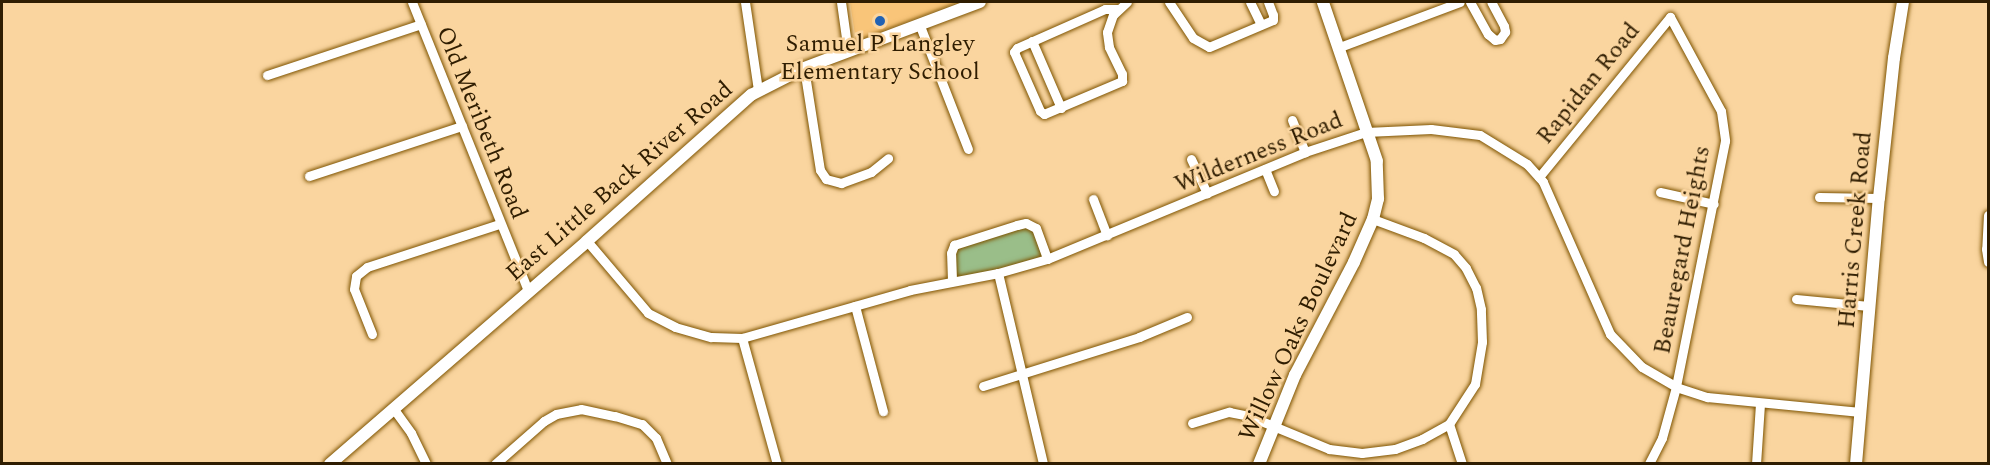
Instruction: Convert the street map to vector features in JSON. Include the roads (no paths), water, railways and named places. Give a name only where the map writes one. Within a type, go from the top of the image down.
[{"type":"street","name":"Old Meribeth Road","points":[[412,2],[499,224],[528,291]]},
{"type":"street","points":[[745,2],[758,90]]},
{"type":"street","points":[[841,2],[848,52]]},
{"type":"street","name":"East Little Back River Road","points":[[330,464],[587,241],[701,137],[758,90],[804,68],[980,2]]},
{"type":"street","points":[[1118,9],[1105,9],[1032,41],[1014,52],[1040,111],[1044,114],[1122,81],[1122,74],[1109,47],[1107,32],[1109,22],[1118,9],[1127,2]]},
{"type":"street","points":[[1169,2],[1193,38],[1202,46],[1209,47],[1273,20],[1268,2]]},
{"type":"street","points":[[1250,2],[1261,25]]},
{"type":"street","name":"Willow Oaks Boulevard","points":[[1260,464],[1273,427],[1313,337],[1354,262],[1373,219],[1379,175],[1323,2]]},
{"type":"street","points":[[1337,48],[1460,2]]},
{"type":"street","points":[[1470,2],[1491,38],[1500,39],[1504,26],[1491,2]]},
{"type":"street","name":"Harris Creek Road","points":[[1856,464],[1879,198],[1894,58],[1903,2]]},
{"type":"street","name":"Rapidan Road","points":[[1539,177],[1670,17]]},
{"type":"street","name":"Beauregard Heights","points":[[1649,464],[1662,438],[1676,387],[1725,141],[1721,111],[1670,17]]},
{"type":"street","points":[[267,75],[421,24]]},
{"type":"street","points":[[920,26],[968,149]]},
{"type":"street","points":[[1032,41],[1061,108]]},
{"type":"street","points":[[804,68],[820,170],[826,180],[841,183],[861,176],[871,172],[888,158]]},
{"type":"street","points":[[1292,120],[1305,152]]},
{"type":"street","points":[[309,176],[462,126]]},
{"type":"street","name":"Wilderness Road","points":[[587,241],[648,312],[675,327],[711,337],[742,338],[952,280],[998,273],[1047,259],[1305,152],[1366,132],[1431,129],[1480,135],[1527,164],[1539,177],[1610,334],[1642,367],[1676,387],[1707,397],[1860,412]]},
{"type":"street","points":[[1191,159],[1207,194]]},
{"type":"street","points":[[1265,169],[1274,191]]},
{"type":"street","points":[[1660,192],[1713,204]]},
{"type":"street","points":[[1819,197],[1879,198]]},
{"type":"street","points":[[1094,200],[1107,235]]},
{"type":"street","points":[[1989,216],[1986,249],[1989,262]]},
{"type":"street","points":[[1192,423],[1229,412],[1249,416],[1329,449],[1362,453],[1395,449],[1422,439],[1449,424],[1474,384],[1482,342],[1481,309],[1476,288],[1466,268],[1447,250],[1373,219]]},
{"type":"street","points":[[952,280],[951,253],[954,245],[1026,223],[1036,228],[1047,259]]},
{"type":"street","points":[[372,334],[354,289],[356,276],[367,267],[499,224]]},
{"type":"street","points":[[998,273],[1043,464]]},
{"type":"street","points":[[1796,299],[1869,306]]},
{"type":"street","points":[[855,306],[883,411]]},
{"type":"street","points":[[983,386],[1139,337],[1187,317]]},
{"type":"street","points":[[742,338],[777,464]]},
{"type":"street","points":[[1755,464],[1760,404]]},
{"type":"street","points":[[393,408],[411,433],[426,464]]},
{"type":"street","points":[[495,464],[544,421],[556,414],[581,410],[605,413],[642,424],[656,438],[667,464]]},
{"type":"street","points":[[1449,424],[1462,464]]},
{"type":"place","name":"Samuel P Langley Elementary School","points":[[880,21]]}]
